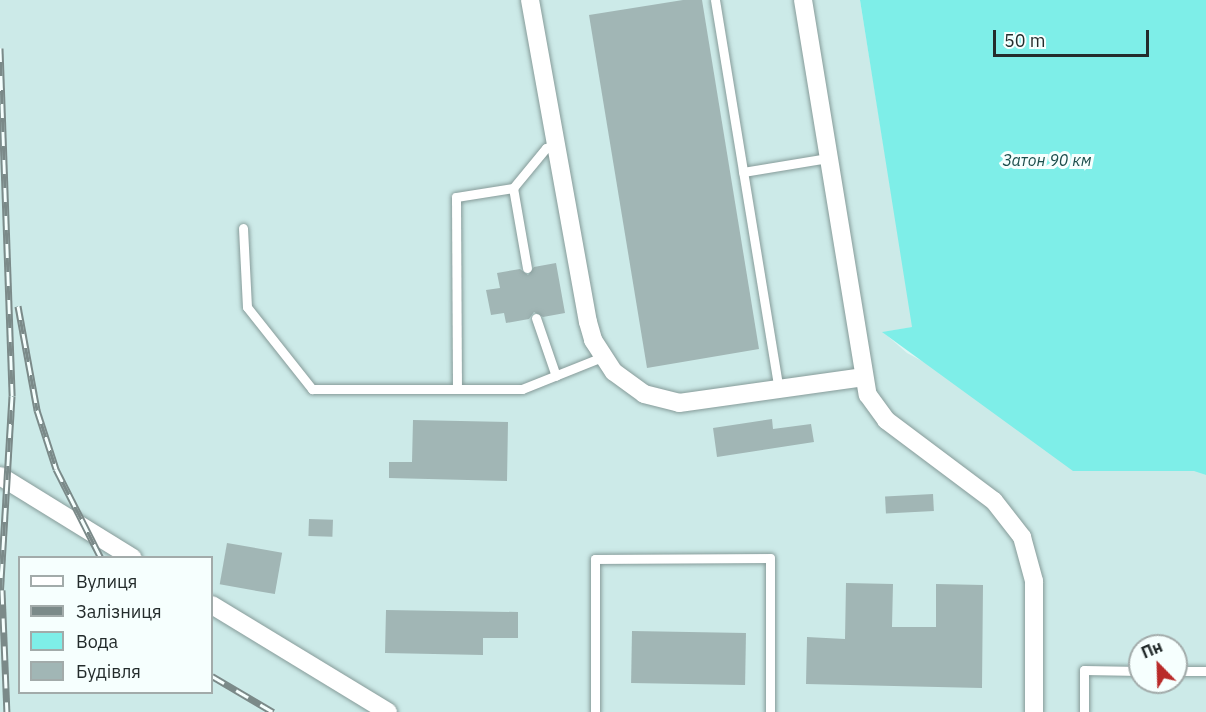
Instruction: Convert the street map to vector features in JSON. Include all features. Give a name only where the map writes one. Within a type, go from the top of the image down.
[{"type":"street","points":[[530,0],[588,322],[602,357],[629,385],[661,400],[697,403],[864,377]]},
{"type":"street","points":[[803,0],[864,377],[878,413],[994,501],[1022,537],[1034,580],[1034,712]]},
{"type":"street","points":[[0,476],[130,556]]},
{"type":"street","points":[[213,607],[369,707],[388,712]]},
{"type":"lane","points":[[715,0],[779,390]]},
{"type":"lane","points":[[457,389],[456,197],[513,188],[546,148],[556,146]]},
{"type":"lane","points":[[743,172],[828,158]]},
{"type":"lane","points":[[513,188],[527,268]]},
{"type":"lane","points":[[243,228],[247,307],[312,389],[522,389],[602,357]]},
{"type":"lane","points":[[536,318],[556,376]]},
{"type":"lane","points":[[595,712],[595,558],[770,558],[770,712]]},
{"type":"lane","points":[[1084,712],[1084,670],[1128,671]]},
{"type":"lane","points":[[1188,671],[1206,671]]},
{"type":"shaded area","points":[[0,0],[860,0],[913,327],[883,332],[907,353],[937,369],[1206,475],[1206,712],[0,712]]},
{"type":"water","name":"Затон 90 км","points":[[860,0],[1206,0],[1206,475],[1194,471],[1073,471],[882,332],[912,327]]},
{"type":"building","points":[[683,0],[702,0],[759,349],[647,368],[589,15]]},
{"type":"building","points":[[556,263],[565,313],[543,317],[534,312],[529,319],[506,323],[504,313],[491,315],[486,290],[500,288],[497,273],[520,269],[528,275],[534,267]]},
{"type":"building","points":[[772,419],[773,429],[811,424],[814,442],[717,457],[713,428]]},
{"type":"building","points":[[413,420],[508,422],[507,481],[389,478],[389,462],[412,462]]},
{"type":"building","points":[[933,494],[934,511],[886,513],[885,497]]},
{"type":"building","points":[[309,519],[333,520],[332,537],[308,536]]},
{"type":"building","points":[[227,543],[282,553],[275,594],[220,584]]},
{"type":"building","points":[[846,583],[893,584],[892,627],[936,627],[936,584],[983,585],[982,688],[806,684],[807,637],[845,639]]},
{"type":"building","points":[[386,610],[518,612],[518,638],[483,638],[483,655],[385,653]]},
{"type":"building","points":[[632,631],[746,633],[745,685],[631,683]]},
{"type":"railway","points":[[0,48],[12,396],[0,598]]},
{"type":"railway","points":[[18,306],[37,410],[56,469],[100,556]]},
{"type":"railway","points":[[2,590],[7,712]]},
{"type":"railway","points":[[213,677],[273,712]]}]
